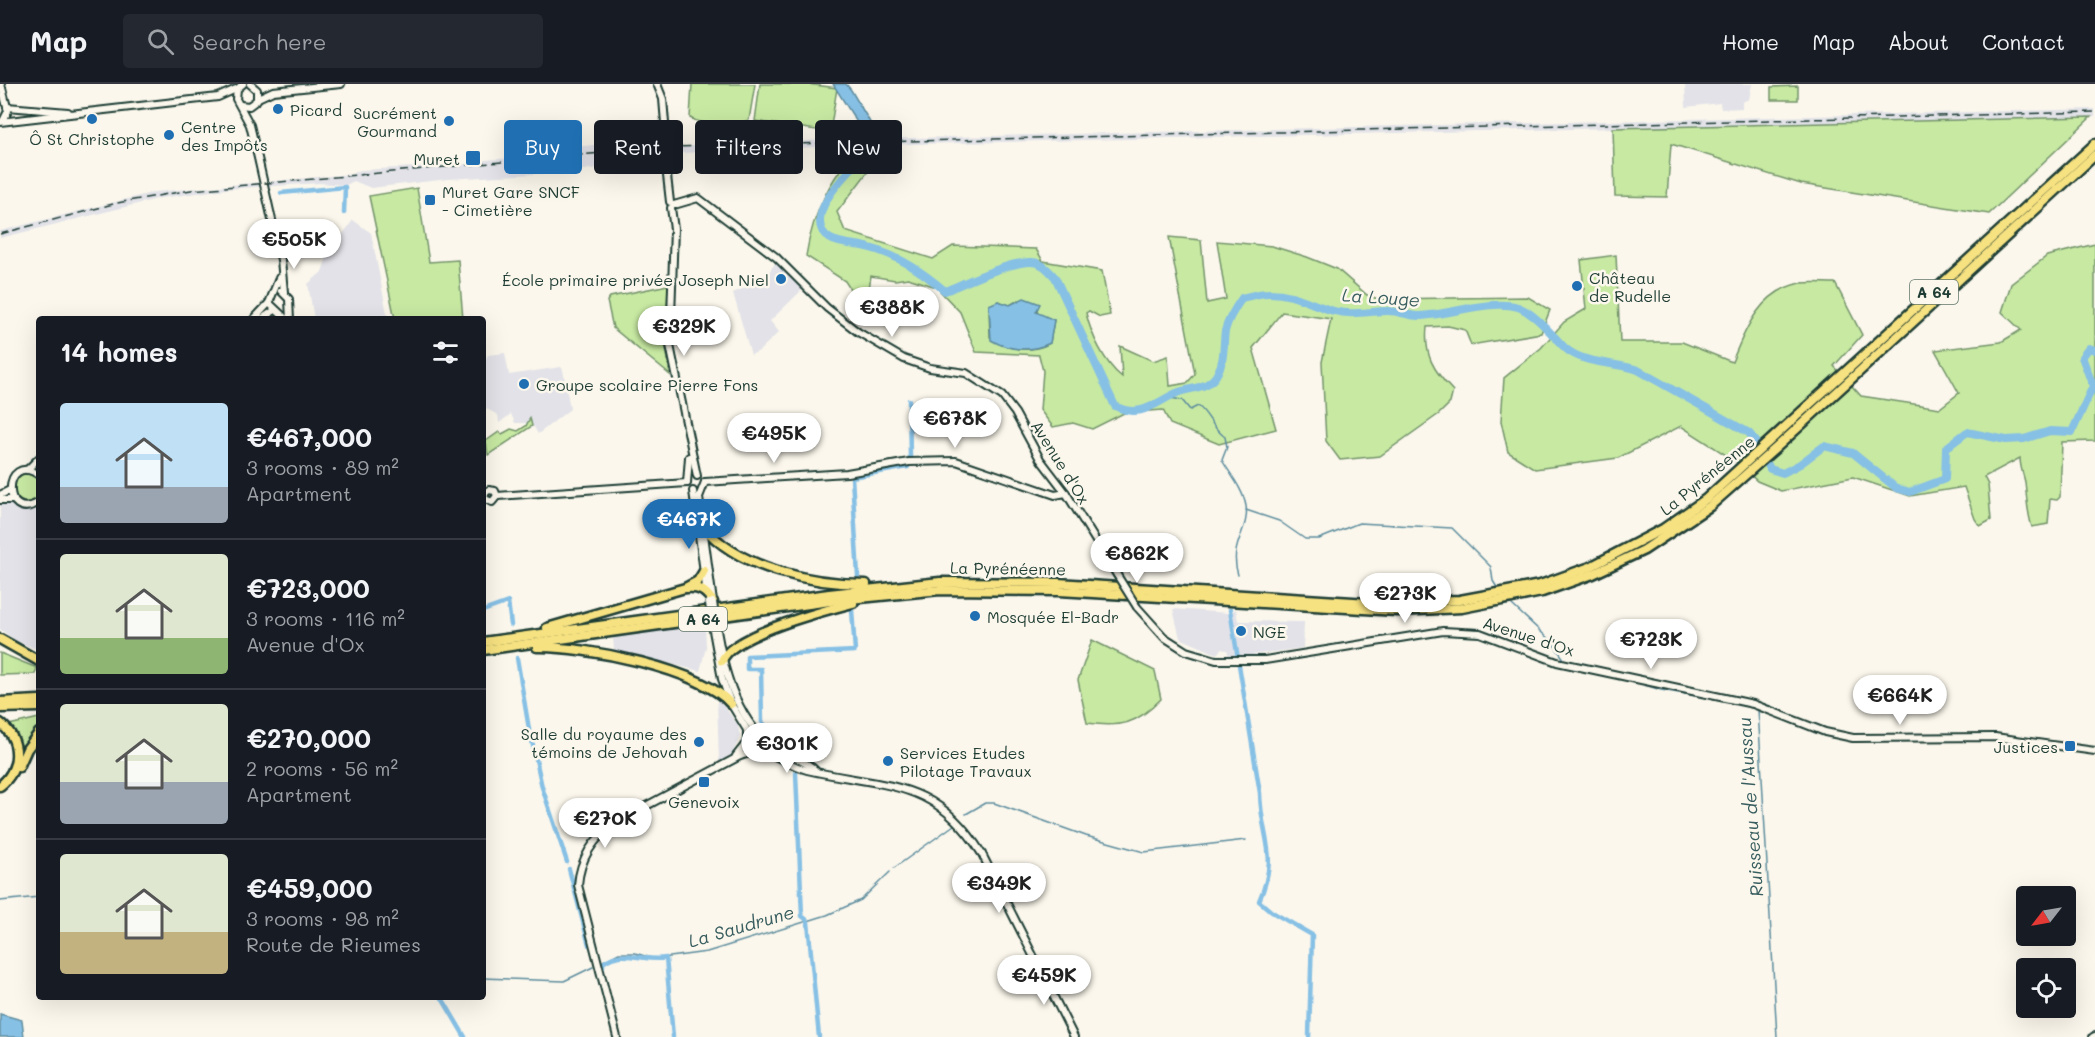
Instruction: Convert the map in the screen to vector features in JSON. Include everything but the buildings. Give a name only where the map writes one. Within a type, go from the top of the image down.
[{"type":"highway","name":"La Pyrénéenne","points":[[1776,443],[2095,144]]},
{"type":"highway","name":"La Pyrénéenne","points":[[486,650],[906,592],[1026,589],[1388,611],[1427,611],[1479,606],[1542,592],[1616,564],[1690,521],[2095,155]]},
{"type":"highway","name":"La Pyrénéenne","points":[[486,642],[885,587],[940,582],[1025,582],[1397,603],[1487,597],[1540,585],[1612,557],[1686,514],[1750,466]]},
{"type":"highway","points":[[703,526],[718,541],[780,573],[823,583],[885,587]]},
{"type":"highway","points":[[513,638],[517,634],[554,627],[685,588],[698,581],[704,571]]},
{"type":"highway","points":[[685,588],[697,587],[707,593],[711,602]]},
{"type":"highway","points":[[722,661],[725,653],[735,644],[787,623],[853,603],[903,596],[906,592]]},
{"type":"highway","points":[[0,639],[36,659]]},
{"type":"highway","points":[[499,648],[502,651],[560,647],[608,654],[715,688],[731,704]]},
{"type":"highway","points":[[0,702],[36,700]]},
{"type":"highway","points":[[0,708],[36,707]]},
{"type":"highway","points":[[0,723],[11,734],[17,754],[10,776],[0,786]]},
{"type":"highway","points":[[0,791],[12,780],[27,749],[36,737]]},
{"type":"street","points":[[1,84],[1,98],[7,107]]},
{"type":"street","points":[[7,107],[2,121],[218,97],[243,84]]},
{"type":"street","points":[[288,316],[290,299],[284,292],[280,257],[250,125],[250,113],[256,101],[252,86],[273,91],[341,84]]},
{"type":"street","points":[[657,84],[663,99],[665,120]]},
{"type":"street","points":[[237,89],[238,103],[250,125]]},
{"type":"street","points":[[218,97],[247,106],[273,91]]},
{"type":"street","points":[[7,107],[84,113]]},
{"type":"street","points":[[667,174],[675,229],[670,345],[687,438],[697,476],[705,483],[847,472],[909,462],[956,461],[1055,495],[1066,494]]},
{"type":"street","name":"Avenue d'Ox","points":[[672,205],[695,197],[776,257],[827,308],[858,332],[904,359],[930,368],[966,373],[991,387],[1015,412],[1040,459],[1066,494],[1137,607],[1164,637],[1186,651],[1203,658],[1239,662],[1443,631],[1490,636],[1535,655],[1562,663],[1753,704],[1825,732],[1853,738],[1995,737],[2095,751]]},
{"type":"street","points":[[257,316],[269,303],[275,292],[280,276],[280,257]]},
{"type":"street","points":[[275,292],[284,292]]},
{"type":"street","points":[[269,303],[283,316]]},
{"type":"street","points":[[268,316],[288,306]]},
{"type":"street","points":[[687,438],[688,480],[693,491],[707,593]]},
{"type":"street","points":[[0,498],[10,490],[15,475],[27,470],[36,461]]},
{"type":"street","points":[[27,470],[36,474]]},
{"type":"street","points":[[486,500],[492,502],[497,496],[688,480],[697,476]]},
{"type":"street","points":[[705,483],[699,497],[718,666],[731,704],[747,730],[748,747],[805,769],[889,783],[909,790],[940,806],[956,820],[975,842],[986,860],[1074,1037]]},
{"type":"street","points":[[10,490],[14,500]]},
{"type":"street","points":[[486,492],[489,490],[495,491],[497,496]]},
{"type":"street","points":[[693,491],[701,491]]},
{"type":"street","points":[[0,498],[14,500],[21,505],[36,503]]},
{"type":"street","points":[[32,505],[36,508]]},
{"type":"street","points":[[714,624],[722,661],[740,706],[759,734],[766,741],[815,770]]},
{"type":"street","points":[[730,761],[754,733],[759,734]]},
{"type":"street","points":[[616,1037],[578,885],[579,872],[591,847],[616,822],[730,761],[757,752],[766,741]]},
{"type":"shaded area","points":[[1685,84],[1752,84],[1749,99],[1742,102],[1742,108],[1721,109],[1720,103],[1686,107]]},
{"type":"shaded area","points":[[2095,109],[2095,117],[902,144],[902,138]]},
{"type":"shaded area","points":[[803,141],[815,141],[815,147],[803,148]]},
{"type":"shaded area","points":[[594,145],[594,169],[582,170],[582,146]]},
{"type":"shaded area","points":[[683,146],[695,146],[695,152],[683,153]]},
{"type":"shaded area","points":[[504,159],[504,174],[534,174],[448,179],[371,188],[354,181],[346,185],[319,183],[226,189],[161,198],[0,238],[0,231],[155,192],[351,174],[362,170],[485,163],[485,160]]},
{"type":"shaded area","points":[[353,220],[371,233],[387,316],[313,316],[308,284],[322,272],[327,257]]},
{"type":"shaded area","points":[[776,262],[804,288],[770,321],[779,332],[759,351],[751,355],[733,293],[764,279]]},
{"type":"shaded area","name":"Groupe scolaire Pierre Fons","points":[[505,353],[509,375],[561,367],[570,409],[538,434],[534,427],[528,428],[525,423],[515,423],[511,414],[499,423],[498,415],[486,409],[486,358],[488,355]]},
{"type":"shaded area","points":[[9,502],[36,509],[36,649],[16,641],[0,629],[0,504]]},
{"type":"shaded area","name":"NGE","points":[[1173,609],[1229,613],[1236,609],[1238,621],[1304,622],[1303,648],[1240,655],[1237,658],[1229,656],[1227,650],[1221,649],[1217,654],[1180,638]]},
{"type":"shaded area","points":[[705,625],[706,647],[700,671],[614,650],[613,637]]},
{"type":"shaded area","points":[[717,697],[738,725],[740,737],[732,754],[719,762]]},
{"type":"green space","points":[[692,84],[755,84],[749,120],[695,120],[690,118]]},
{"type":"green space","points":[[760,84],[807,84],[837,88],[832,120],[815,120],[815,130],[803,128],[803,120],[755,120]]},
{"type":"green space","points":[[1798,86],[1798,100],[1771,100],[1771,87]]},
{"type":"green space","points":[[2091,117],[1989,214],[1801,184],[1671,144],[1667,197],[1615,196],[1613,128]]},
{"type":"green space","points":[[838,174],[866,174],[837,212],[845,231],[933,259],[953,246],[1036,249],[1043,261],[1102,271],[1110,315],[1100,317],[1089,311],[1086,313],[1099,348],[1109,364],[1122,377],[1120,346],[1153,361],[1168,356],[1170,386],[1187,383],[1195,374],[1169,237],[1201,240],[1207,303],[1226,299],[1217,241],[1272,246],[1307,257],[1337,269],[1367,295],[1378,299],[1528,297],[1550,310],[1541,333],[1471,345],[1465,330],[1448,326],[1427,327],[1427,346],[1431,362],[1453,391],[1450,403],[1439,414],[1380,456],[1340,460],[1326,441],[1322,362],[1331,319],[1282,312],[1253,348],[1276,429],[1219,444],[1170,424],[1163,410],[1124,413],[1092,429],[1073,423],[1053,427],[1040,410],[1043,371],[1039,355],[976,352],[960,312],[936,287],[908,278],[895,280],[871,276],[868,295],[852,292],[845,281],[806,256],[813,225]],"holes":[[[1018,300],[1037,309],[1038,315],[1054,320],[1050,343],[1035,348],[1019,349],[996,342],[990,337],[989,312],[998,301],[1010,305]]]},
{"type":"green space","points":[[417,188],[429,262],[458,260],[463,316],[394,316],[369,196]]},
{"type":"green space","points":[[2095,244],[2095,441],[2062,442],[2060,497],[2057,500],[2050,499],[2048,524],[2032,527],[2020,458],[1984,477],[1988,485],[1991,520],[1980,526],[1975,519],[1964,487],[1910,496],[1853,477],[1781,491],[1757,481],[1737,462],[1681,426],[1618,458],[1535,469],[1508,452],[1501,421],[1504,378],[1541,348],[1564,322],[1586,309],[1581,260],[1616,255],[1620,342],[1682,342],[1732,362],[1749,324],[1765,302],[1775,294],[1801,283],[1835,283],[1862,335],[1834,366],[1861,396],[1940,408],[1959,393],[1935,350],[2001,342],[2021,330],[2002,312],[2011,284],[2047,256]]},
{"type":"green space","points":[[668,285],[666,348],[670,375],[613,328],[607,301],[610,297]]},
{"type":"green space","points":[[530,418],[532,426],[488,455],[486,441],[499,432],[502,434],[511,429],[518,431],[526,426]]},
{"type":"green space","points":[[22,475],[36,477],[36,499],[27,502],[22,501],[14,493],[14,483]]},
{"type":"green space","points":[[1092,640],[1155,671],[1161,699],[1144,714],[1128,722],[1110,725],[1087,723],[1078,680]]},
{"type":"green space","points":[[0,653],[36,668],[35,674],[0,675]]},
{"type":"green space","points":[[36,719],[36,730],[23,746],[19,744],[9,725]]},
{"type":"water","points":[[833,84],[846,84],[869,120],[856,120]]},
{"type":"water","points":[[1024,298],[1040,304],[1036,312],[1054,320],[1050,343],[1036,348],[1020,349],[991,340],[989,305],[998,301],[1010,305]]},
{"type":"water","points":[[0,1014],[22,1020],[24,1037],[0,1037]]},
{"type":"waterway","name":"La Louge","points":[[847,174],[832,191],[824,204],[820,217],[821,228],[829,238],[890,255],[919,271],[945,291],[1011,265],[1031,262],[1042,265],[1055,277],[1115,406],[1125,410],[1148,408],[1179,392],[1211,382],[1222,362],[1228,322],[1242,298],[1277,293],[1341,312],[1388,311],[1419,316],[1483,306],[1507,305],[1518,307],[1531,314],[1573,353],[1591,360],[1638,370],[1749,433],[1758,444],[1770,469],[1783,473],[1800,464],[1824,446],[1853,453],[1896,488],[1910,492],[1945,479],[1946,448],[1967,432],[2006,440],[2024,439],[2050,431],[2072,432],[2093,386],[2082,357],[2089,348],[2095,350]]},
{"type":"waterway","points":[[281,193],[345,187],[344,213]]},
{"type":"waterway","name":"Ruisseau de l'Aussau","points":[[1170,398],[1182,400],[1190,410],[1198,406],[1225,437],[1227,447],[1222,460],[1239,488],[1246,506],[1245,523],[1236,554],[1238,575]]},
{"type":"waterway","points":[[909,400],[910,457]]},
{"type":"waterway","points":[[858,576],[852,477],[908,467]]},
{"type":"waterway","name":"Ruisseau de l'Aussau","points":[[1246,510],[1279,521],[1305,539],[1319,539],[1359,523],[1452,528],[1491,567],[1493,581],[1498,589]]},
{"type":"waterway","points":[[486,610],[508,602],[511,625]]},
{"type":"waterway","name":"Ruisseau de l'Aussau","points":[[1512,605],[1553,643],[1566,662]]},
{"type":"waterway","points":[[795,753],[794,737],[777,738],[762,722],[761,669],[747,669],[747,656],[855,651],[852,610]]},
{"type":"waterway","points":[[1230,610],[1268,847],[1268,870],[1259,901],[1272,912],[1312,935],[1309,1037]]},
{"type":"waterway","points":[[517,658],[530,735]]},
{"type":"waterway","name":"Ruisseau de l'Aussau","points":[[1632,681],[1661,690],[1715,699]]},
{"type":"waterway","name":"Ruisseau de l'Aussau","points":[[1758,709],[1777,1037]]},
{"type":"waterway","points":[[532,741],[542,787],[567,862]]},
{"type":"waterway","points":[[796,773],[802,916],[807,920]]},
{"type":"waterway","name":"La Saudrune","points":[[966,814],[985,803],[994,803],[1086,836],[1144,852],[1246,840]]},
{"type":"waterway","name":"La Saudrune","points":[[894,868],[954,825]]},
{"type":"waterway","points":[[569,869],[589,945]]},
{"type":"waterway","name":"La Saudrune","points":[[599,963],[619,953],[635,953],[655,959],[707,952],[827,915],[861,900],[890,872]]},
{"type":"waterway","name":"La Saudrune","points":[[0,901],[36,897]]},
{"type":"waterway","points":[[808,922],[819,1037]]},
{"type":"waterway","points":[[603,966],[603,963],[619,956],[666,958],[673,1037]]},
{"type":"waterway","name":"La Saudrune","points":[[486,978],[564,981],[595,966]]},
{"type":"waterway","points":[[443,1000],[465,1037]]},
{"type":"railway","points":[[0,234],[117,203],[191,190],[668,147],[2095,112]]},
{"type":"place","name":"Picard","points":[[278,109]]},
{"type":"place","name":"Ô St Christophe","points":[[92,119]]},
{"type":"place","name":"Sucrément Gourmand","points":[[449,121]]},
{"type":"place","name":"Centre des Impôts","points":[[169,135]]},
{"type":"place","name":"Muret","points":[[473,158]]},
{"type":"place","name":"Muret Gare SNCF - Cimetière","points":[[430,200]]},
{"type":"place","name":"École primaire privée Joseph Niel","points":[[781,279]]},
{"type":"place","name":"Château de Rudelle","points":[[1577,286]]},
{"type":"place","name":"Groupe scolaire Pierre Fons","points":[[524,384]]},
{"type":"place","name":"Mosquée El-Badr","points":[[975,616]]},
{"type":"place","name":"NGE","points":[[1241,631]]},
{"type":"place","name":"Salle du royaume des témoins de Jehovah","points":[[699,742]]},
{"type":"place","name":"Justices","points":[[2070,746]]},
{"type":"place","name":"Services Etudes Pilotage Travaux","points":[[888,761]]},
{"type":"place","name":"Genevoix","points":[[704,782]]}]
